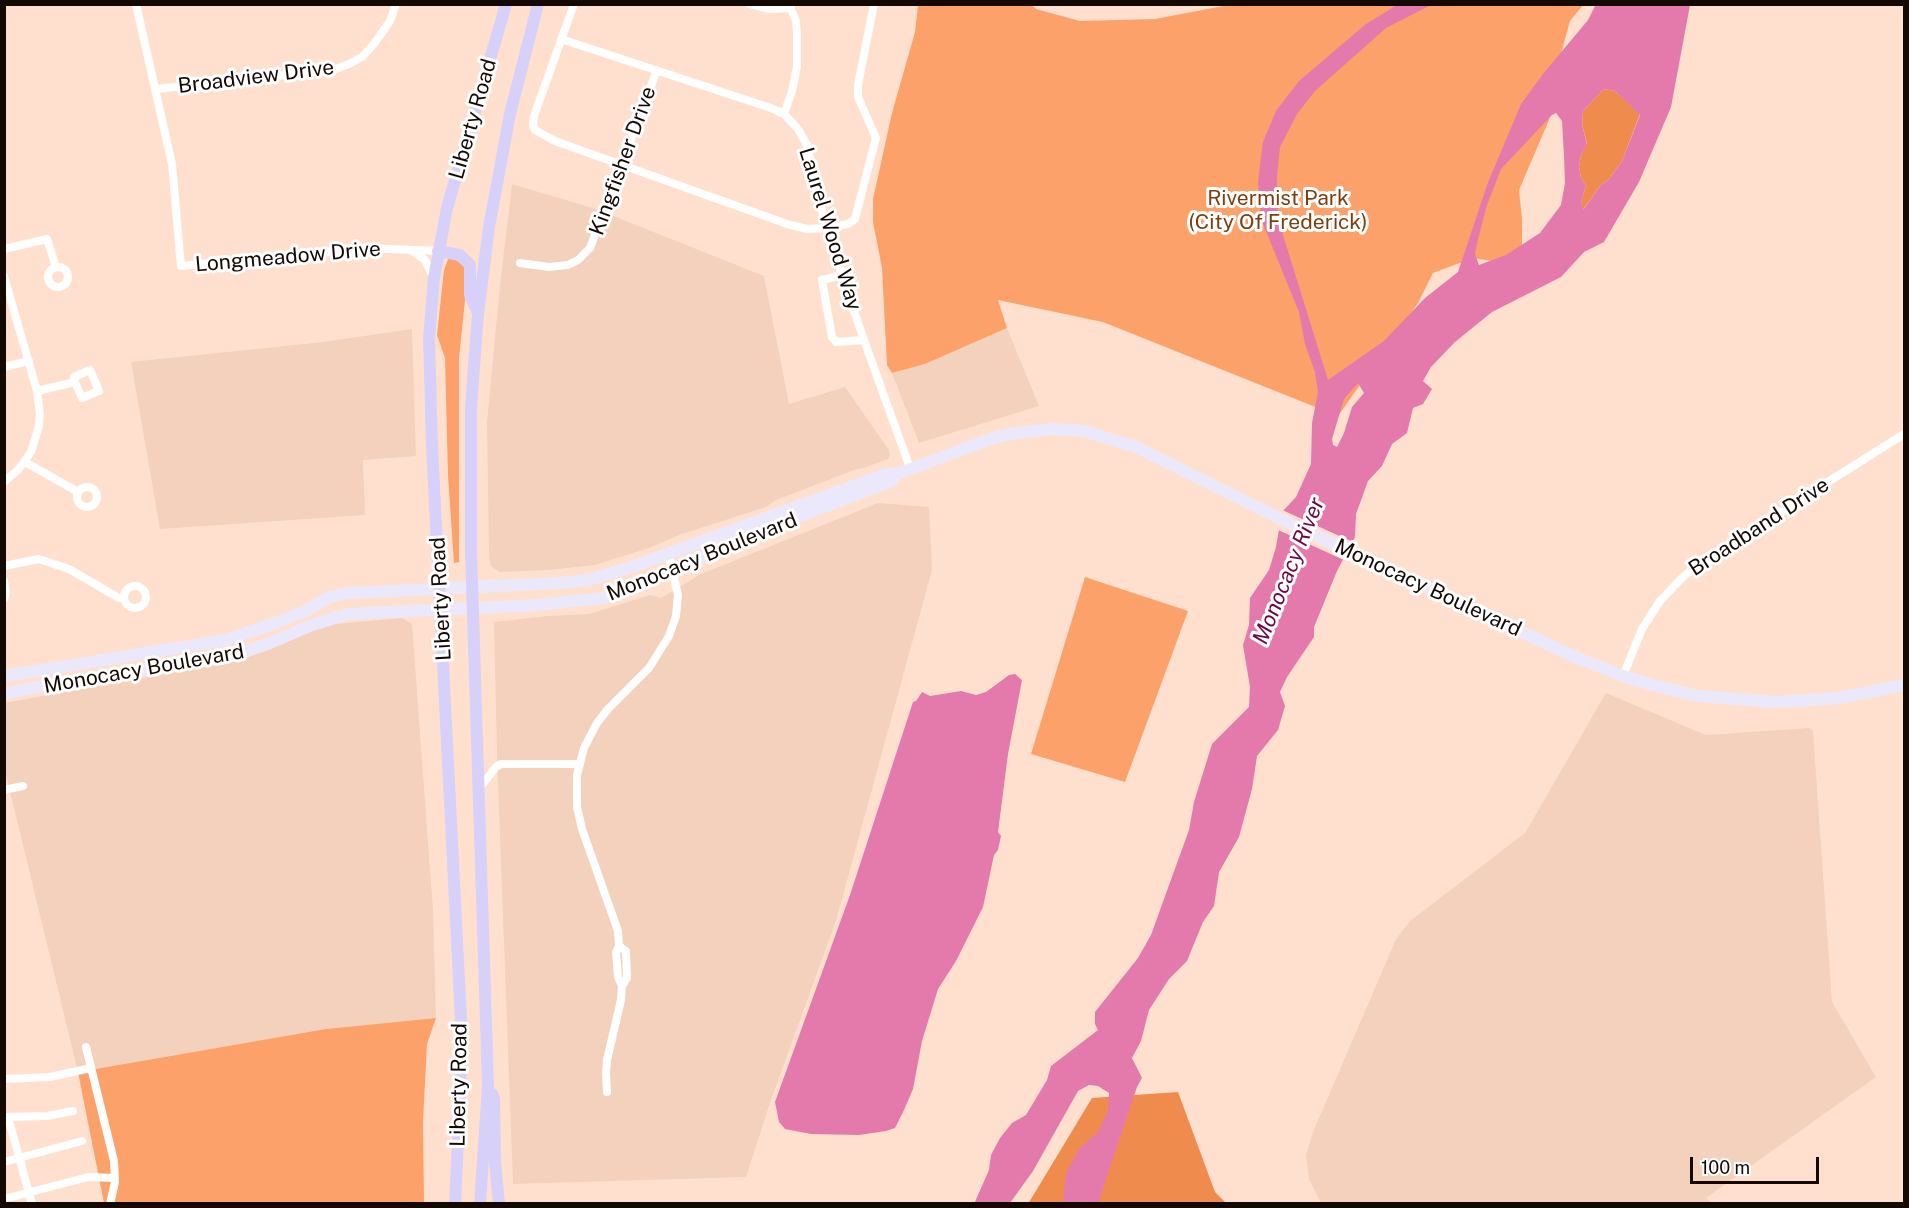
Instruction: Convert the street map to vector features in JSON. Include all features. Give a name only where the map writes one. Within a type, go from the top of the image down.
[{"type":"main road","name":"Liberty Road","points":[[457,1201],[461,1020],[429,376],[430,321],[438,251],[459,165],[506,4]]},
{"type":"main road","name":"Liberty Road","points":[[480,1203],[488,1086],[472,608],[470,440],[478,314],[489,227],[501,160],[537,4]]},
{"type":"main road","points":[[438,251],[460,255],[470,265],[470,295],[478,314]]},
{"type":"main road","name":"Monocacy Boulevard","points":[[4,694],[57,683],[233,656],[270,644],[312,625],[348,614],[589,601],[628,591],[761,531],[891,481],[897,474],[910,468],[1008,434],[1053,429],[1084,431],[1136,447],[1169,465],[1411,580],[1575,657],[1623,676],[1698,696],[1774,702],[1840,698],[1905,685]]},
{"type":"main road","name":"Monocacy Boulevard","points":[[4,676],[218,642],[303,612],[330,597],[348,593],[588,580],[887,474],[897,474]]},
{"type":"main road","points":[[488,1086],[494,1099],[495,1161],[499,1203]]},
{"type":"street","name":"Longmeadow Drive","points":[[136,4],[172,164],[181,266],[328,250],[408,248],[438,251]]},
{"type":"street","name":"Broadview Drive","points":[[156,89],[333,70],[350,64],[362,57],[374,44],[390,21],[396,4]]},
{"type":"street","points":[[574,4],[533,125],[536,130],[545,137],[798,228],[826,228],[848,224],[855,219],[876,138],[858,97],[858,85],[874,4]]},
{"type":"street","points":[[750,4],[770,9],[790,6],[796,21],[797,66],[784,114]]},
{"type":"street","name":"Laurel Wood Way","points":[[561,39],[757,103],[784,114],[798,129],[807,145],[826,228],[910,468]]},
{"type":"street","name":"Kingfisher Drive","points":[[520,263],[559,267],[568,265],[587,253],[599,230],[657,70]]},
{"type":"street","points":[[4,249],[47,239],[56,267]]},
{"type":"street","name":"Longmeadow Drive","points":[[408,248],[422,256],[434,278]]},
{"type":"street","points":[[842,275],[822,280],[832,337],[836,342],[864,340]]},
{"type":"street","points":[[4,276],[37,391],[39,426],[34,444],[25,462],[4,482]]},
{"type":"street","points":[[4,367],[29,361]]},
{"type":"street","points":[[37,391],[75,382]]},
{"type":"street","name":"Broadband Drive","points":[[1623,676],[1642,629],[1660,601],[1698,564],[1905,434]]},
{"type":"street","points":[[25,462],[78,492]]},
{"type":"street","points":[[607,1092],[607,1060],[621,1000],[622,986],[618,977],[616,952],[619,946],[618,931],[582,829],[576,788],[584,748],[597,723],[649,668],[665,644],[674,622],[678,590],[668,553]]},
{"type":"street","points":[[4,566],[39,559],[69,569],[119,598],[124,598]]},
{"type":"street","points":[[4,581],[6,593],[4,599]]},
{"type":"street","points":[[478,790],[501,764],[579,764]]},
{"type":"street","points":[[4,790],[23,786]]},
{"type":"street","points":[[86,1047],[114,1161],[115,1178],[110,1203]]},
{"type":"street","points":[[4,1078],[50,1077],[91,1068]]},
{"type":"street","points":[[32,1203],[6,1117],[47,1116],[73,1111]]},
{"type":"street","points":[[4,1162],[82,1141]]},
{"type":"street","points":[[4,1199],[88,1178],[115,1178]]},
{"type":"shaded area","points":[[1604,89],[1615,91],[1640,114],[1622,161],[1582,211],[1581,202],[1586,186],[1581,178],[1579,167],[1581,155],[1587,144],[1582,124],[1583,111]]},
{"type":"shaded area","points":[[512,184],[596,209],[764,276],[789,404],[845,387],[889,450],[888,459],[776,500],[766,507],[595,565],[500,572],[495,569],[491,566],[489,557],[487,422]]},
{"type":"shaded area","points":[[1007,328],[1039,406],[919,443],[892,373],[925,364]]},
{"type":"shaded area","points":[[412,329],[416,456],[363,460],[365,515],[160,529],[131,362],[323,342]]},
{"type":"shaded area","points":[[878,503],[929,507],[932,570],[836,921],[770,1103],[746,1177],[513,1184],[494,622],[589,614],[650,595],[661,598],[701,574]]},
{"type":"shaded area","points":[[402,618],[412,624],[433,910],[436,1018],[326,1029],[78,1072],[5,771],[4,703],[228,663],[299,635],[335,624]]},
{"type":"shaded area","points":[[1606,693],[1706,735],[1809,728],[1813,731],[1832,1002],[1876,1077],[1706,1198],[1712,1203],[1321,1203],[1309,1179],[1306,1155],[1313,1132],[1396,939],[1410,921],[1525,833]]},
{"type":"shaded area","points":[[1178,1092],[1215,1192],[1226,1203],[1028,1204],[1092,1098]]},
{"type":"green space","name":"Rivermist Park (City Of Frederick)","points":[[1234,4],[1583,5],[1570,21],[1557,68],[1549,120],[1519,190],[1522,251],[1498,262],[1473,258],[1433,273],[1418,303],[1338,416],[1103,322],[998,300],[1007,328],[925,364],[892,373],[887,365],[882,268],[873,222],[873,199],[892,113],[915,32],[918,5],[1032,5],[1036,9],[1080,21],[1155,19]]},
{"type":"green space","points":[[448,259],[454,259],[465,266],[467,281],[459,358],[459,562],[454,563],[448,475],[445,358],[437,335],[444,270]]},
{"type":"green space","points":[[1085,577],[1188,611],[1125,782],[1031,754]]},
{"type":"green space","points":[[436,1018],[427,1044],[423,1121],[424,1203],[104,1203],[78,1072],[326,1029]]},
{"type":"water","name":"Monocacy River","points":[[1397,5],[1431,5],[1386,28],[1315,91],[1297,114],[1280,147],[1277,176],[1278,219],[1328,380],[1384,341],[1425,298],[1458,272],[1487,185],[1521,104],[1588,20],[1595,6],[1593,5],[1690,5],[1671,107],[1639,182],[1604,242],[1584,252],[1561,277],[1492,312],[1455,342],[1431,367],[1423,381],[1432,389],[1423,404],[1413,408],[1407,433],[1392,444],[1382,466],[1368,481],[1356,514],[1355,537],[1337,571],[1314,627],[1314,637],[1287,677],[1280,692],[1285,706],[1278,730],[1257,756],[1252,789],[1239,837],[1219,872],[1214,906],[1203,922],[1187,961],[1169,979],[1149,1010],[1141,1041],[1132,1058],[1142,1078],[1098,1203],[1057,1203],[1063,1202],[1066,1174],[1079,1149],[1098,1132],[1108,1111],[1109,1093],[1098,1086],[1089,1085],[1078,1091],[1033,1171],[1010,1203],[974,1204],[989,1170],[991,1155],[1000,1138],[1012,1123],[1026,1115],[1047,1080],[1051,1066],[1098,1030],[1095,1024],[1095,1012],[1138,958],[1151,935],[1189,830],[1194,802],[1212,744],[1249,707],[1250,687],[1243,645],[1249,625],[1250,598],[1269,570],[1276,547],[1282,512],[1296,497],[1311,464],[1312,423],[1318,392],[1299,312],[1261,219],[1258,182],[1263,142],[1276,111],[1299,81],[1366,24]],"holes":[[[1604,89],[1615,91],[1640,115],[1622,161],[1583,210],[1581,202],[1586,186],[1581,178],[1579,167],[1581,155],[1587,145],[1582,124],[1583,111]],[[1556,113],[1562,121],[1565,183],[1561,205],[1540,233],[1506,255],[1479,265],[1475,254],[1478,239],[1487,205],[1501,169]],[[1358,383],[1364,393],[1352,407],[1337,447],[1333,445],[1332,439],[1344,399]]]},
{"type":"water","points":[[1015,674],[1022,680],[1008,754],[998,832],[1001,836],[998,850],[994,855],[983,907],[956,961],[938,989],[922,1041],[913,1089],[895,1128],[859,1135],[811,1134],[785,1129],[779,1122],[775,1102],[850,895],[913,702],[922,692],[930,696],[961,691],[976,695],[986,692],[1009,675]]},
{"type":"pier","points":[[1280,509],[1355,543],[1346,561],[1276,529]]}]
